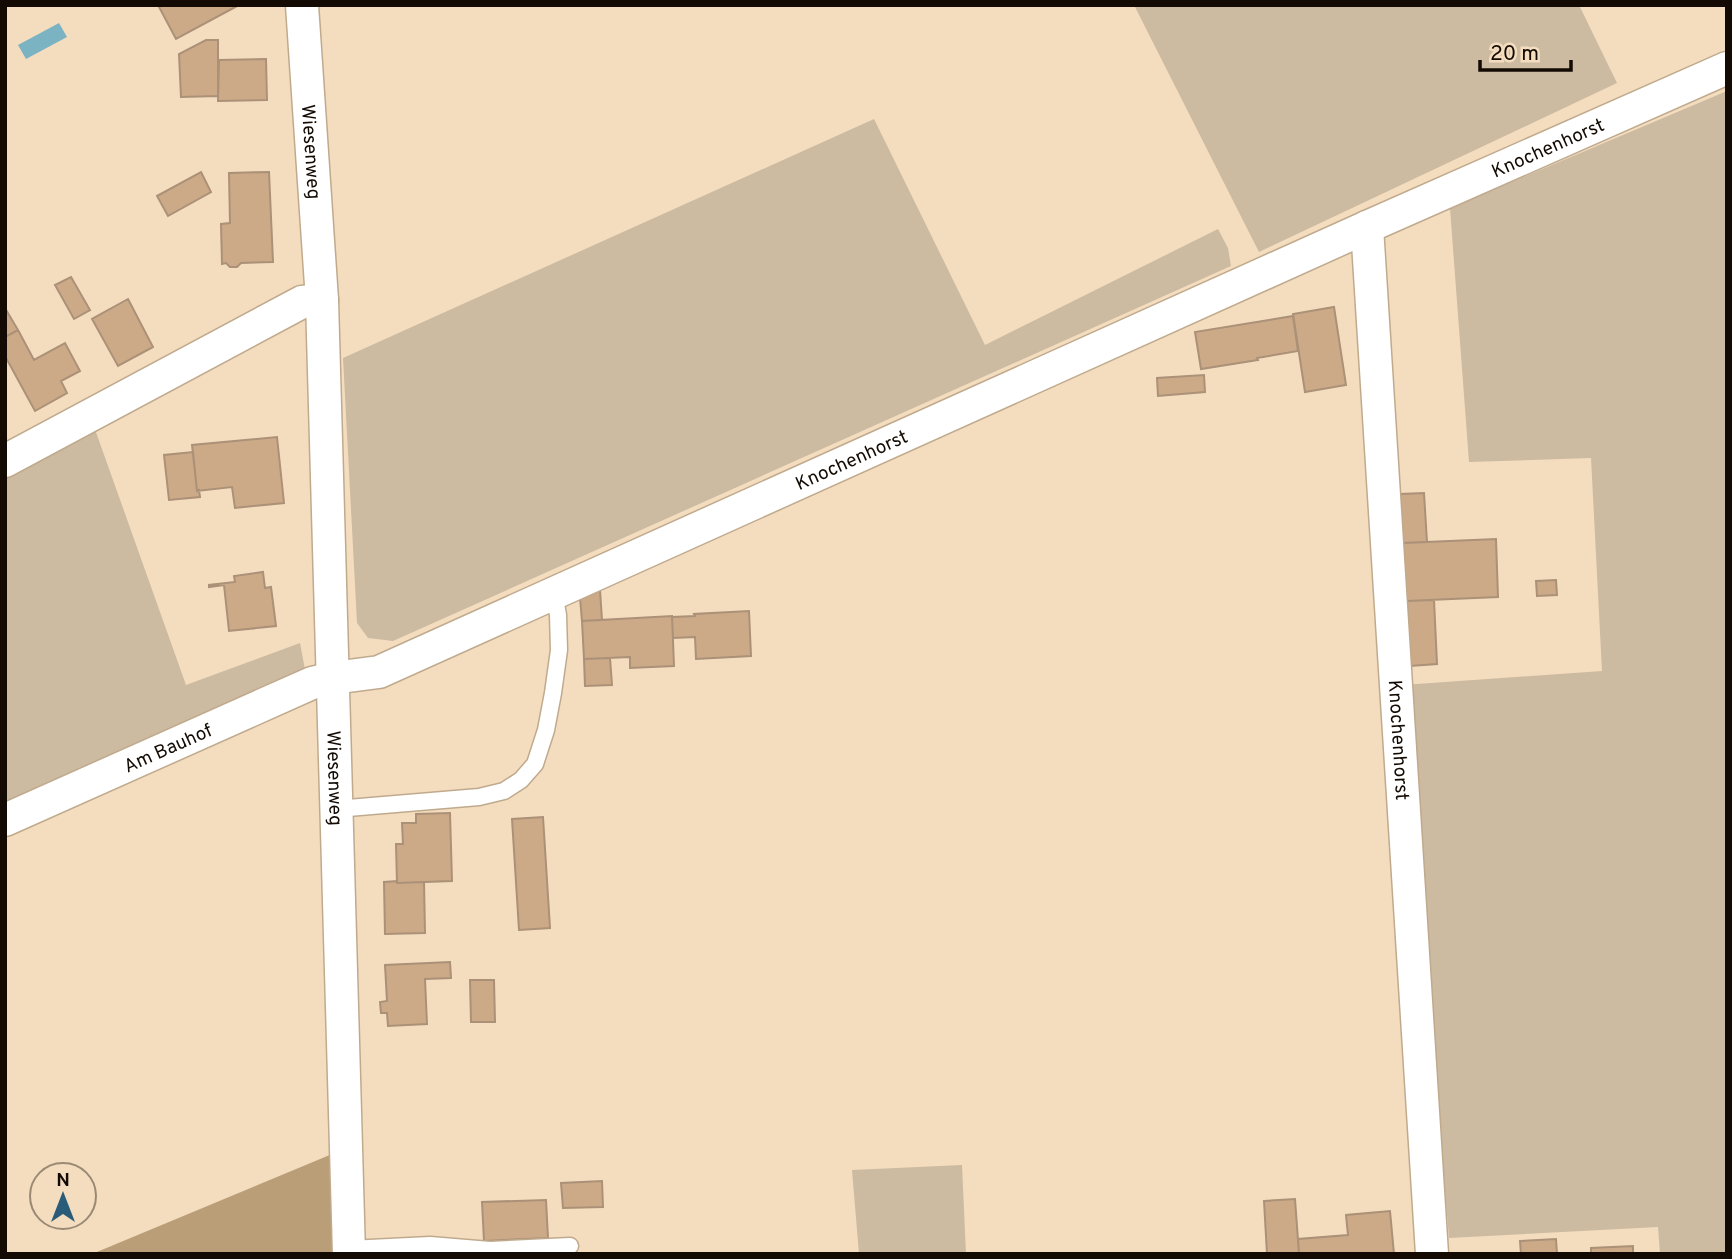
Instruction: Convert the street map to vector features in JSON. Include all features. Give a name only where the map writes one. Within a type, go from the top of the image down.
[{"type":"street","name":"Wiesenweg","points":[[302,5],[322,300],[349,1251]]},
{"type":"street","name":"Knochenhorst","points":[[333,678],[379,672],[1367,227],[1727,68]]},
{"type":"street","name":"Knochenhorst","points":[[1367,227],[1432,1254]]},
{"type":"street","points":[[5,461],[302,302],[322,300]]},
{"type":"street","name":"Am Bauhof","points":[[5,820],[312,683],[333,678]]},
{"type":"lane","points":[[336,809],[480,797],[504,790],[521,780],[535,764],[546,730],[553,693],[559,650],[554,593]]},
{"type":"lane","points":[[349,1251],[429,1245],[490,1250],[570,1245]]},
{"type":"shaded area","points":[[1134,5],[1579,5],[1617,83],[1259,252]]},
{"type":"shaded area","points":[[1727,91],[1727,1254],[1660,1254],[1658,1227],[1449,1238],[1403,685],[1602,671],[1591,458],[1469,462],[1450,208]]},
{"type":"shaded area","points":[[874,119],[985,345],[1218,229],[1228,248],[1231,266],[393,641],[368,638],[357,623],[343,358]]},
{"type":"shaded area","points":[[92,421],[186,685],[300,643],[306,675],[5,810],[5,468]]},
{"type":"shaded area","points":[[337,1152],[338,1254],[92,1254]]},
{"type":"shaded area","points":[[962,1165],[966,1254],[859,1254],[852,1170]]},
{"type":"water","points":[[59,23],[67,37],[26,59],[18,45]]},
{"type":"building","points":[[158,5],[239,5],[176,39]]},
{"type":"building","points":[[206,40],[218,40],[218,96],[181,97],[179,54]]},
{"type":"building","points":[[266,59],[267,100],[218,101],[219,60]]},
{"type":"building","points":[[201,172],[211,192],[168,216],[157,196]]},
{"type":"building","points":[[269,172],[273,262],[241,263],[237,267],[222,264],[221,224],[230,223],[229,173]]},
{"type":"building","points":[[71,277],[90,310],[74,319],[55,285]]},
{"type":"building","points":[[128,299],[153,347],[118,366],[92,319]]},
{"type":"building","points":[[1334,307],[1346,385],[1305,392],[1293,314]]},
{"type":"building","points":[[5,308],[18,330],[5,337]]},
{"type":"building","points":[[1293,316],[1298,351],[1201,369],[1195,332]]},
{"type":"building","points":[[18,330],[34,360],[65,343],[80,371],[61,381],[67,393],[35,411],[5,356],[5,337]]},
{"type":"building","points":[[1204,375],[1205,392],[1158,396],[1157,378]]},
{"type":"building","points":[[277,437],[284,503],[235,508],[232,487],[197,491],[192,445]]},
{"type":"building","points":[[193,452],[200,497],[169,500],[164,455]]},
{"type":"building","points":[[1424,493],[1427,542],[1403,543],[1400,494]]},
{"type":"building","points":[[1496,539],[1498,597],[1406,601],[1403,543]]},
{"type":"building","points":[[263,572],[265,588],[271,587],[276,626],[229,631],[224,585],[209,585],[235,582],[234,576]]},
{"type":"building","points":[[1556,580],[1557,595],[1537,596],[1536,581]]},
{"type":"building","points":[[600,590],[602,620],[582,621],[580,598]]},
{"type":"building","points":[[1434,600],[1437,664],[1410,666],[1407,601]]},
{"type":"building","points":[[749,611],[751,656],[696,659],[695,637],[673,638],[672,617]]},
{"type":"building","points":[[672,616],[674,666],[630,668],[630,657],[584,659],[582,621]]},
{"type":"building","points":[[610,658],[612,685],[585,686],[584,659]]},
{"type":"building","points":[[450,813],[452,881],[397,883],[396,844],[403,844],[402,823],[416,823],[416,814]]},
{"type":"building","points":[[543,817],[550,928],[519,930],[512,819]]},
{"type":"building","points":[[384,882],[424,882],[425,933],[385,934]]},
{"type":"building","points":[[450,962],[451,978],[425,979],[427,1024],[388,1026],[387,1013],[381,1013],[380,1002],[387,1001],[385,965]]},
{"type":"building","points":[[470,980],[494,980],[495,1022],[471,1022]]},
{"type":"building","points":[[602,1181],[603,1207],[563,1208],[561,1183]]},
{"type":"building","points":[[1295,1199],[1299,1254],[1267,1254],[1264,1201]]},
{"type":"building","points":[[546,1200],[548,1238],[484,1241],[482,1202]]},
{"type":"building","points":[[1390,1211],[1394,1254],[1299,1254],[1298,1239],[1348,1235],[1346,1215]]},
{"type":"building","points":[[1556,1239],[1557,1254],[1521,1254],[1520,1241]]},
{"type":"building","points":[[1633,1246],[1633,1254],[1591,1254],[1591,1248]]}]
